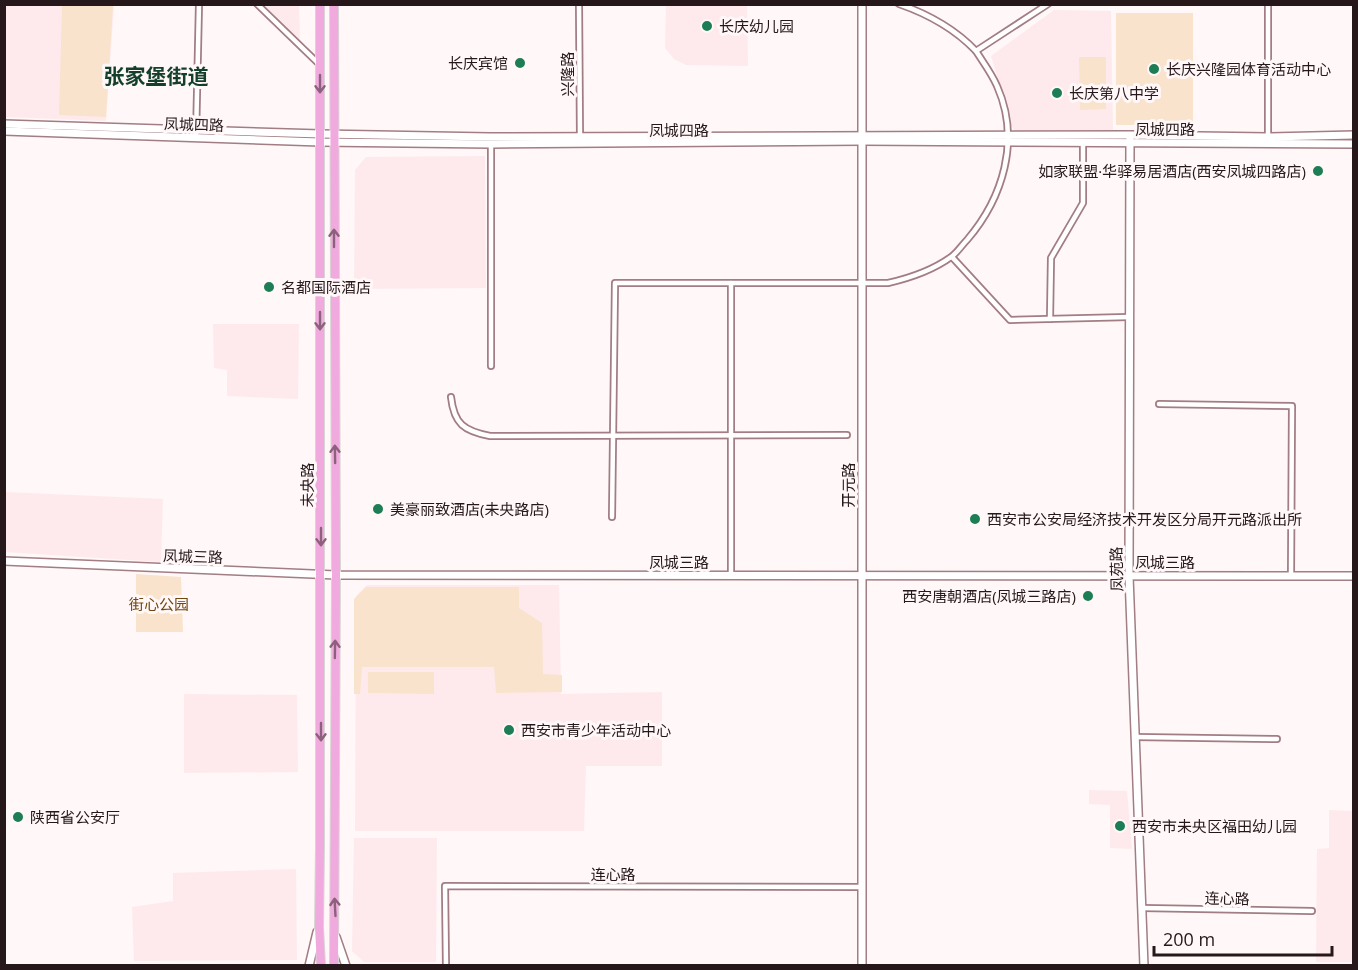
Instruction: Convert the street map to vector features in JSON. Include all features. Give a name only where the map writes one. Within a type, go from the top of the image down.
[{"type":"main road","name":"未央路","points":[[320,4],[319,927],[321,966]]},
{"type":"main road","name":"未央路","points":[[334,4],[336,575],[336,934],[334,966]]},
{"type":"street","points":[[196,133],[199,4]]},
{"type":"street","points":[[257,4],[320,65]]},
{"type":"street","name":"兴隆路","points":[[579,4],[580,141]]},
{"type":"street","name":"开元路","points":[[862,4],[862,966]]},
{"type":"street","points":[[612,517],[615,283],[862,284],[888,283],[910,278],[952,257],[979,226],[999,191],[1006,165],[1007,140],[1005,114],[998,87],[976,51],[963,38],[927,15],[899,4]]},
{"type":"street","points":[[976,51],[1048,4]]},
{"type":"street","points":[[1268,4],[1268,137]]},
{"type":"street","name":"凤城四路","points":[[4,124],[320,138],[490,141],[862,138],[1007,140],[1353,135]]},
{"type":"street","name":"凤城四路","points":[[4,131],[196,133]]},
{"type":"street","name":"凤城四路","points":[[1007,140],[1083,143],[1130,139],[1353,144]]},
{"type":"street","name":"凤苑路","points":[[1130,139],[1130,576],[1144,966]]},
{"type":"street","points":[[490,141],[491,366]]},
{"type":"street","points":[[1050,319],[1051,258],[1083,203],[1083,143]]},
{"type":"street","points":[[952,257],[1010,320],[1129,317]]},
{"type":"street","points":[[731,282],[731,576]]},
{"type":"street","points":[[451,397],[452,408],[459,423],[472,432],[490,436],[847,435]]},
{"type":"street","points":[[1159,404],[1292,406],[1291,576]]},
{"type":"street","name":"凤城三路","points":[[4,561],[336,575],[1353,576]]},
{"type":"street","points":[[1136,737],[1277,739]]},
{"type":"street","name":"连心路","points":[[446,966],[445,886],[861,888]]},
{"type":"street","name":"连心路","points":[[1142,908],[1312,911]]},
{"type":"street","points":[[309,966],[319,927]]},
{"type":"street","points":[[336,934],[346,966]]},
{"type":"shaded area","points":[[5,5],[114,5],[106,121],[5,117]]},
{"type":"shaded area","points":[[261,5],[299,5],[300,42]]},
{"type":"shaded area","name":"长庆幼儿园","points":[[666,5],[747,5],[748,66],[686,65],[674,59],[665,48]]},
{"type":"shaded area","name":"长庆第八中学","points":[[1054,10],[1111,11],[1113,130],[1014,131],[991,56]]},
{"type":"shaded area","points":[[485,156],[486,288],[354,289],[355,170],[366,157]]},
{"type":"shaded area","points":[[213,324],[299,324],[298,399],[227,396],[227,370],[214,368]]},
{"type":"shaded area","points":[[5,492],[163,499],[161,562],[5,552]]},
{"type":"shaded area","name":"西安市青少年活动中心","points":[[367,585],[559,585],[561,694],[662,692],[662,766],[586,766],[584,831],[355,831],[356,596]]},
{"type":"shaded area","points":[[184,694],[297,695],[298,772],[184,773]]},
{"type":"shaded area","name":"西安市未央区福田幼儿园","points":[[1089,790],[1127,791],[1132,849],[1110,848],[1110,805],[1089,804]]},
{"type":"shaded area","points":[[1329,810],[1353,811],[1353,962],[1316,962],[1317,849],[1329,848]]},
{"type":"shaded area","points":[[354,838],[437,838],[436,962],[364,962],[352,951]]},
{"type":"shaded area","points":[[296,869],[297,960],[134,961],[132,907],[173,901],[173,873]]},
{"type":"green space","points":[[62,5],[113,5],[106,117],[59,115]]},
{"type":"green space","name":"长庆兴隆园体育活动中心","points":[[1116,13],[1193,13],[1193,125],[1116,125]]},
{"type":"green space","points":[[1079,57],[1106,57],[1106,109],[1080,110]]},
{"type":"green space","name":"街心公园","points":[[136,574],[181,577],[183,632],[136,632]]},
{"type":"green space","points":[[366,587],[519,587],[519,608],[542,623],[543,674],[562,675],[562,692],[496,693],[494,667],[362,667],[360,694],[354,694],[354,599]]},
{"type":"green space","points":[[368,672],[434,672],[434,694],[368,693]]},
{"type":"place","name":"长庆幼儿园","points":[[707,26]]},
{"type":"place","name":"长庆宾馆","points":[[520,63]]},
{"type":"place","name":"长庆兴隆园体育活动中心","points":[[1154,69]]},
{"type":"place","name":"长庆第八中学","points":[[1057,93]]},
{"type":"place","name":"如家联盟·华驿易居酒店(西安凤城四路店)","points":[[1318,171]]},
{"type":"place","name":"名都国际酒店","points":[[269,287]]},
{"type":"place","name":"美豪丽致酒店(未央路店)","points":[[378,509]]},
{"type":"place","name":"西安市公安局经济技术开发区分局开元路派出所","points":[[975,519]]},
{"type":"place","name":"西安唐朝酒店(凤城三路店)","points":[[1088,596]]},
{"type":"place","name":"西安市青少年活动中心","points":[[509,730]]},
{"type":"place","name":"陕西省公安厅","points":[[18,817]]},
{"type":"place","name":"西安市未央区福田幼儿园","points":[[1120,826]]},
{"type":"district","name":"张家堡街道","points":[[156,76]]}]
